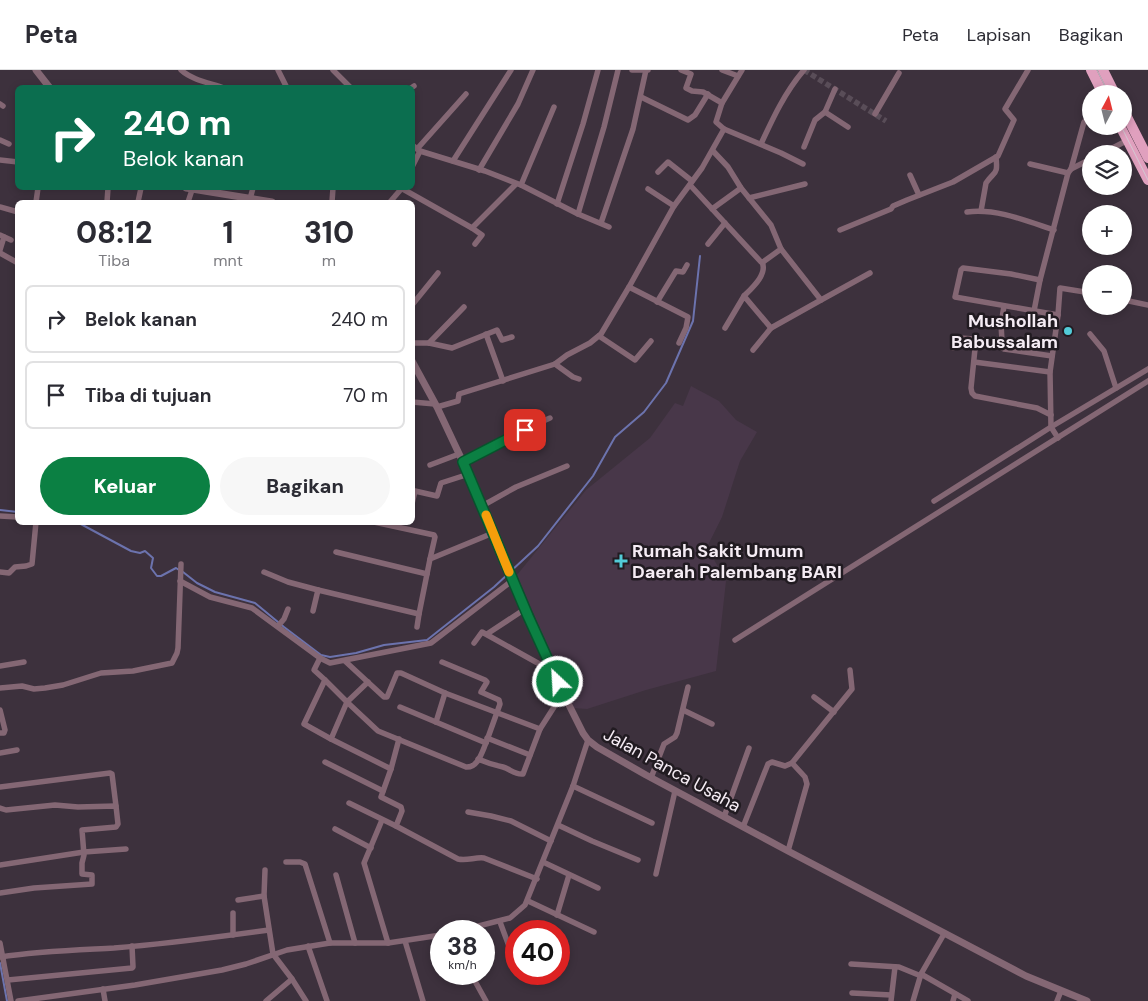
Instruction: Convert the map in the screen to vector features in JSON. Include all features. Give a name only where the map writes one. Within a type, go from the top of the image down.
[{"type":"highway","points":[[1091,70],[1099,85]]},
{"type":"highway","points":[[1103,70],[1110,85]]},
{"type":"highway","points":[[1132,127],[1148,158]]},
{"type":"highway","points":[[1125,135],[1148,180]]},
{"type":"street","points":[[36,70],[48,85]]},
{"type":"street","points":[[278,70],[286,85]]},
{"type":"street","points":[[453,161],[511,70]]},
{"type":"street","points":[[479,170],[518,104],[532,70]]},
{"type":"street","points":[[557,204],[584,124],[598,70]]},
{"type":"street","points":[[578,214],[604,127],[618,70]]},
{"type":"street","points":[[600,223],[634,129],[647,70],[632,70]]},
{"type":"street","points":[[682,70],[691,75],[686,88],[708,94],[722,103]]},
{"type":"street","points":[[722,70],[738,76]]},
{"type":"street","points":[[742,70],[722,103],[715,120],[724,129],[803,164]]},
{"type":"street","points":[[761,144],[782,99],[804,70]]},
{"type":"street","points":[[981,211],[986,183],[994,176],[997,169],[996,157],[1014,120],[1005,109],[1028,70]]},
{"type":"street","points":[[185,71],[217,85]]},
{"type":"street","points":[[335,71],[348,85]]},
{"type":"street","points":[[875,114],[899,73]]},
{"type":"street","points":[[804,147],[815,120],[825,112],[835,89]]},
{"type":"street","points":[[466,94],[416,148],[518,185],[609,227]]},
{"type":"street","points":[[640,97],[688,120],[695,115],[708,94]]},
{"type":"street","points":[[472,228],[518,185],[554,107]]},
{"type":"street","points":[[825,112],[848,127]]},
{"type":"street","points":[[415,402],[436,405],[458,401],[459,394],[555,364],[567,354],[590,343],[599,336],[674,206],[713,151],[724,129]]},
{"type":"street","points":[[1034,311],[1040,280],[1082,129]]},
{"type":"street","points":[[0,140],[9,144]]},
{"type":"street","points":[[1118,145],[1128,140]]},
{"type":"street","points":[[713,151],[728,167],[741,188],[773,229],[781,249],[821,300]]},
{"type":"street","points":[[840,230],[953,182],[996,157]]},
{"type":"street","points":[[0,160],[15,162]]},
{"type":"street","points":[[658,172],[668,162],[691,183],[765,267],[759,278],[744,296],[725,328]]},
{"type":"street","points":[[1030,164],[1070,171],[1082,164]]},
{"type":"street","points":[[910,175],[919,195]]},
{"type":"street","points":[[749,198],[804,184]]},
{"type":"street","points":[[712,209],[741,188]]},
{"type":"street","points":[[206,190],[223,191],[240,200],[256,200]]},
{"type":"street","points":[[250,199],[252,190]]},
{"type":"street","points":[[392,200],[400,190]]},
{"type":"street","points":[[406,190],[482,235],[475,244]]},
{"type":"street","points":[[648,190],[674,206]]},
{"type":"street","points":[[0,207],[15,211]]},
{"type":"street","points":[[967,212],[981,211],[1022,219],[1054,230]]},
{"type":"street","points":[[708,244],[725,223]]},
{"type":"street","points":[[11,240],[2,236],[0,252],[15,261]]},
{"type":"street","points":[[762,262],[781,249]]},
{"type":"street","points":[[657,302],[676,271],[683,272],[687,265]]},
{"type":"street","points":[[1040,280],[963,268],[955,296],[959,299],[1058,315]]},
{"type":"street","points":[[415,301],[438,272]]},
{"type":"street","points":[[753,350],[771,328],[870,273]]},
{"type":"street","points":[[629,287],[688,318],[686,328],[679,343]]},
{"type":"street","points":[[1058,438],[1051,428],[1050,372],[1060,288],[1082,292]]},
{"type":"street","points":[[744,296],[771,328]]},
{"type":"street","points":[[1132,302],[1148,305]]},
{"type":"street","points":[[1004,306],[1001,324],[1002,348],[1052,356]]},
{"type":"street","points":[[430,343],[464,307]]},
{"type":"street","points":[[415,343],[430,343],[452,348],[497,330],[502,340],[512,337]]},
{"type":"street","points":[[486,334],[503,381]]},
{"type":"street","points":[[1090,334],[1104,351],[1116,388]]},
{"type":"street","points":[[599,336],[636,360],[651,341]]},
{"type":"street","points":[[954,348],[957,338],[1002,341]]},
{"type":"street","points":[[976,339],[971,388],[975,396],[1036,408],[1051,415]]},
{"type":"street","points":[[974,362],[1050,372]]},
{"type":"street","points":[[555,364],[579,379]]},
{"type":"street","name":"Jalan Panca Usaha","points":[[415,366],[469,474],[552,671],[588,740],[651,778],[944,934],[1026,976],[1087,1001]]},
{"type":"street","points":[[934,501],[1148,369]]},
{"type":"street","points":[[735,640],[1148,381]]},
{"type":"street","points":[[463,462],[512,435],[550,418]]},
{"type":"street","points":[[430,465],[459,454]]},
{"type":"street","points":[[482,506],[516,487],[567,466]]},
{"type":"street","points":[[415,491],[437,496],[441,483],[469,474]]},
{"type":"street","points":[[0,516],[15,517]]},
{"type":"street","points":[[0,572],[9,573],[15,568],[32,564],[36,525]]},
{"type":"street","points":[[388,525],[434,535],[435,537],[417,627]]},
{"type":"street","points":[[430,559],[493,533]]},
{"type":"street","points":[[336,552],[427,574]]},
{"type":"street","points":[[0,688],[22,686],[36,689],[45,688],[63,685],[101,673],[133,671],[172,663],[178,648],[181,565]]},
{"type":"street","points":[[264,572],[288,582],[419,614]]},
{"type":"street","points":[[180,581],[210,597],[252,608],[320,658],[330,663],[431,643],[512,579]]},
{"type":"street","points":[[313,611],[318,590]]},
{"type":"street","points":[[278,626],[284,619],[288,609]]},
{"type":"street","points":[[487,634],[525,609]]},
{"type":"street","points":[[474,643],[482,632],[552,671]]},
{"type":"street","points":[[320,658],[314,670],[378,731],[466,767],[472,767],[486,741],[500,704],[499,699],[481,692],[487,681],[442,662]]},
{"type":"street","points":[[345,661],[386,697],[396,673],[401,672],[445,693],[540,729]]},
{"type":"street","points":[[0,666],[24,662]]},
{"type":"street","points":[[743,827],[768,764],[772,762],[785,766],[792,763],[853,688],[850,670]]},
{"type":"street","points":[[325,680],[304,724],[391,769]]},
{"type":"street","points":[[331,739],[347,702],[368,682]]},
{"type":"street","points":[[651,778],[664,744],[677,733],[688,687]]},
{"type":"street","points":[[436,722],[445,693]]},
{"type":"street","points":[[478,759],[521,775],[540,729],[563,693]]},
{"type":"street","points":[[814,697],[834,712]]},
{"type":"street","points":[[400,707],[530,756]]},
{"type":"street","points":[[0,710],[5,730],[4,733],[0,733]]},
{"type":"street","points":[[683,710],[712,724]]},
{"type":"street","points":[[396,826],[401,808],[382,798],[399,739]]},
{"type":"street","points":[[495,923],[516,915],[528,901],[573,786],[588,740]]},
{"type":"street","points":[[724,817],[748,748]]},
{"type":"street","points":[[0,752],[17,750]]},
{"type":"street","points":[[325,762],[383,790]]},
{"type":"street","points":[[788,851],[807,784],[805,777],[792,763]]},
{"type":"street","points":[[0,787],[110,773],[112,774],[117,826],[82,830],[84,852],[82,874],[92,875],[93,882],[91,885],[28,889],[0,893]]},
{"type":"street","points":[[573,786],[652,824]]},
{"type":"street","points":[[656,874],[675,791]]},
{"type":"street","points":[[349,803],[458,859],[484,858],[537,879]]},
{"type":"street","points":[[0,808],[6,810],[55,805],[78,808],[116,806]]},
{"type":"street","points":[[468,812],[511,821],[551,841]]},
{"type":"street","points":[[382,820],[364,863],[388,943]]},
{"type":"street","points":[[558,825],[638,860]]},
{"type":"street","points":[[335,829],[371,848]]},
{"type":"street","points":[[0,865],[84,852],[126,849]]},
{"type":"street","points":[[286,862],[305,864],[330,942]]},
{"type":"street","points":[[543,862],[598,888]]},
{"type":"street","points":[[265,870],[264,896],[274,954],[306,1001]]},
{"type":"street","points":[[557,915],[569,875]]},
{"type":"street","points":[[336,876],[355,943]]},
{"type":"street","points":[[238,900],[264,896]]},
{"type":"street","points":[[528,901],[594,932]]},
{"type":"street","points":[[232,913],[233,935]]},
{"type":"street","points":[[500,922],[505,935]]},
{"type":"street","points":[[1,956],[43,951],[132,946],[269,930]]},
{"type":"street","points":[[913,1001],[921,975],[944,934]]},
{"type":"street","points":[[18,1001],[222,970],[274,954],[330,942],[388,943],[430,937]]},
{"type":"street","points":[[405,941],[423,1001]]},
{"type":"street","points":[[0,943],[11,1001]]},
{"type":"street","points":[[8,980],[132,968],[134,967],[132,946]]},
{"type":"street","points":[[308,946],[327,1001]]},
{"type":"street","points":[[851,964],[899,967],[921,975],[968,1001]]},
{"type":"street","points":[[852,993],[891,998],[895,967]]},
{"type":"street","points":[[266,1001],[292,979]]},
{"type":"street","points":[[477,985],[486,1001]]},
{"type":"street","points":[[103,989],[105,1001]]},
{"type":"street","points":[[1057,1001],[1061,990]]},
{"type":"street","points":[[953,1001],[955,994]]},
{"type":"shaded area","name":"Rumah Sakit Umum Daerah Palembang BARI","points":[[691,386],[719,401],[736,420],[757,432],[740,461],[722,517],[707,547],[726,581],[716,671],[646,690],[587,709],[574,708],[517,575],[586,490],[650,438],[675,403],[683,406]]},
{"type":"waterway","points":[[511,571],[538,546],[593,476],[615,437],[644,412],[666,383],[693,321],[700,256]]},
{"type":"waterway","points":[[0,510],[15,512]]},
{"type":"waterway","points":[[83,525],[131,551],[140,553],[145,551],[153,558],[151,568],[157,576],[161,576],[176,568],[179,570]]},
{"type":"waterway","points":[[183,572],[197,583],[215,592],[255,603],[321,655],[330,657],[356,653],[384,645],[427,640],[508,574]]},
{"type":"waterway","points":[[0,963],[7,1001]]},
{"type":"tunnel","points":[[804,70],[886,121]]},
{"type":"tram line","points":[[1097,70],[1104,85]]},
{"type":"tram line","points":[[1126,135],[1148,180]]},
{"type":"slow traffic","points":[[486,515],[509,572]]},
{"type":"place","name":"Mushollah Babussalam","points":[[1068,331]]},
{"type":"place","name":"Rumah Sakit Umum Daerah Palembang BARI","points":[[621,561]]},
{"type":"route","points":[[525,430],[463,462],[558,682]]}]
